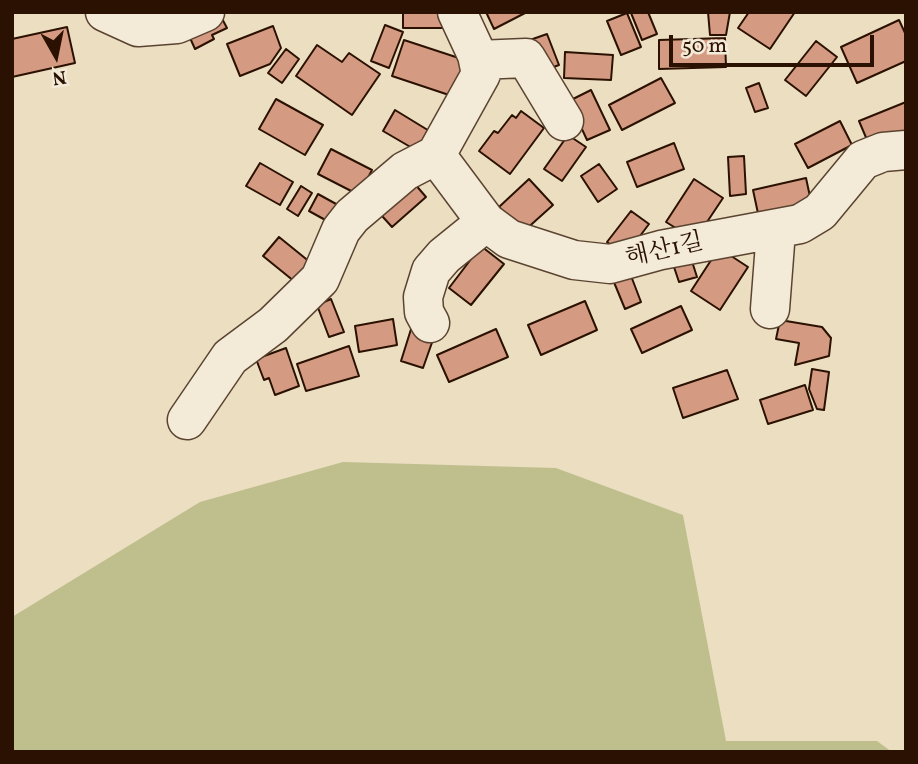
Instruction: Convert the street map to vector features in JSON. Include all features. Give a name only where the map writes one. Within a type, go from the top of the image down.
[{"type":"lane","points":[[105,12],[138,27],[177,24],[205,12]]},
{"type":"lane","points":[[187,420],[230,357],[274,326],[320,279],[341,230],[352,216],[405,171],[436,155],[479,82],[481,74],[478,60],[457,12]]},
{"type":"lane","points":[[478,60],[526,58],[564,121]]},
{"type":"lane","name":"해산1길","points":[[436,155],[486,222],[523,245],[594,264],[610,264],[661,250],[776,231],[800,224],[820,212],[863,160],[883,152],[906,150]]},
{"type":"lane","points":[[430,323],[423,305],[431,271],[444,256],[486,222]]},
{"type":"lane","points":[[770,309],[776,231]]},
{"type":"green space","points":[[343,462],[556,468],[683,515],[726,741],[877,741],[892,752],[12,752],[12,617],[200,502]]},
{"type":"building","points":[[403,12],[446,12],[448,28],[403,28]]},
{"type":"building","points":[[486,12],[527,12],[494,29]]},
{"type":"building","points":[[648,12],[657,34],[642,40],[631,13]]},
{"type":"building","points":[[708,12],[730,12],[726,35],[710,35]]},
{"type":"building","points":[[749,12],[795,12],[770,49],[738,28]]},
{"type":"building","points":[[219,13],[227,28],[212,35],[214,39],[195,49],[186,29]]},
{"type":"building","points":[[627,13],[641,47],[621,55],[607,21]]},
{"type":"building","points":[[899,20],[906,35],[906,61],[857,83],[841,47]]},
{"type":"building","points":[[385,25],[403,32],[389,68],[371,61]]},
{"type":"building","points":[[273,26],[281,48],[270,64],[240,76],[227,44]]},
{"type":"building","points":[[67,27],[75,63],[12,77],[12,39]]},
{"type":"building","points":[[547,34],[559,65],[543,71],[530,40]]},
{"type":"building","points":[[725,38],[726,67],[659,69],[659,40]]},
{"type":"building","points":[[404,40],[471,62],[458,98],[392,76]]},
{"type":"building","points":[[816,41],[837,57],[806,96],[785,80]]},
{"type":"building","points":[[317,45],[342,62],[349,53],[380,74],[352,115],[296,76]]},
{"type":"building","points":[[286,49],[299,59],[282,83],[268,73]]},
{"type":"building","points":[[565,52],[613,55],[611,80],[564,78]]},
{"type":"building","points":[[661,78],[675,103],[622,130],[609,105]]},
{"type":"building","points":[[759,83],[768,108],[755,112],[746,88]]},
{"type":"building","points":[[591,90],[610,130],[587,140],[569,101]]},
{"type":"building","points":[[276,99],[323,125],[305,155],[259,129]]},
{"type":"building","points":[[906,102],[906,132],[870,147],[859,121]]},
{"type":"building","points":[[395,110],[431,132],[419,152],[383,131]]},
{"type":"building","points":[[521,111],[544,128],[510,174],[479,151],[494,131],[498,133],[512,115],[516,118]]},
{"type":"building","points":[[840,121],[852,145],[808,168],[795,144]]},
{"type":"building","points":[[568,135],[586,147],[562,181],[544,169]]},
{"type":"building","points":[[674,143],[684,169],[637,187],[627,162]]},
{"type":"building","points":[[331,149],[372,170],[359,195],[318,174]]},
{"type":"building","points":[[744,156],[746,194],[730,196],[728,157]]},
{"type":"building","points":[[260,163],[293,182],[280,205],[246,186]]},
{"type":"building","points":[[599,164],[617,189],[598,202],[581,176]]},
{"type":"building","points":[[408,176],[426,197],[392,227],[373,206]]},
{"type":"building","points":[[806,178],[812,206],[759,218],[753,190]]},
{"type":"building","points":[[529,179],[553,205],[523,232],[499,207]]},
{"type":"building","points":[[694,179],[723,198],[695,240],[666,222]]},
{"type":"building","points":[[301,186],[312,193],[298,216],[287,209]]},
{"type":"building","points":[[318,194],[347,210],[338,227],[309,211]]},
{"type":"building","points":[[631,211],[649,224],[625,256],[607,242]]},
{"type":"building","points":[[279,237],[316,267],[300,286],[263,256]]},
{"type":"building","points":[[481,246],[504,264],[471,305],[449,288]]},
{"type":"building","points":[[719,248],[748,267],[720,310],[691,291]]},
{"type":"building","points":[[690,255],[697,277],[679,282],[672,261]]},
{"type":"building","points":[[628,268],[641,302],[625,309],[611,275]]},
{"type":"building","points":[[331,299],[344,332],[329,337],[317,305]]},
{"type":"building","points":[[585,301],[597,330],[541,355],[528,325]]},
{"type":"building","points":[[681,306],[692,330],[642,353],[631,329]]},
{"type":"building","points":[[393,319],[397,345],[359,352],[355,326]]},
{"type":"building","points":[[780,320],[822,327],[831,338],[829,356],[795,365],[799,343],[776,339]]},
{"type":"building","points":[[412,326],[435,334],[423,368],[401,361]]},
{"type":"building","points":[[496,329],[508,357],[449,382],[437,355]]},
{"type":"building","points":[[349,346],[359,376],[306,391],[297,364]]},
{"type":"building","points":[[286,348],[299,386],[275,395],[269,378],[264,380],[256,359]]},
{"type":"building","points":[[812,369],[829,372],[824,410],[817,409],[809,389]]},
{"type":"building","points":[[727,370],[738,399],[683,418],[673,388]]},
{"type":"building","points":[[805,385],[813,410],[768,424],[760,400]]}]
